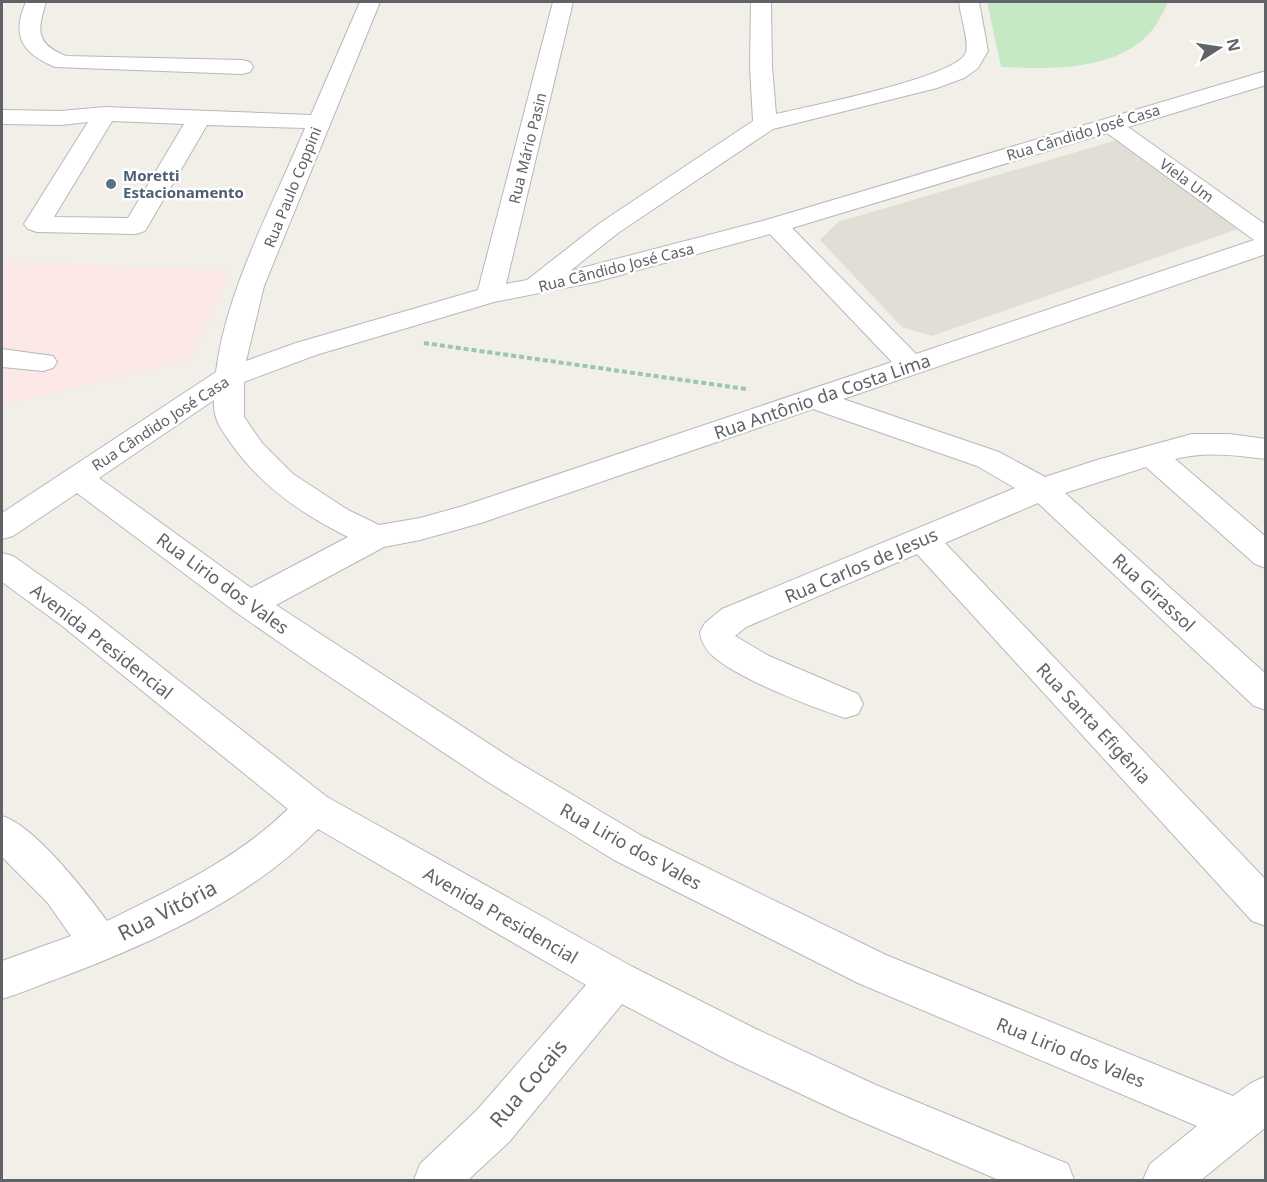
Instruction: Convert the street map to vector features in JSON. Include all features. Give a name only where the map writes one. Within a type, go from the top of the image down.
[{"type":"street","points":[[36,2],[27,32],[35,45],[50,57],[63,62],[242,67]]},
{"type":"street","name":"Rua Paulo Coppini","points":[[370,2],[251,286],[240,322],[229,377],[229,416],[246,445],[268,470],[304,499],[376,537]]},
{"type":"street","name":"Rua Mário Pasin","points":[[490,295],[563,2]]},
{"type":"street","points":[[761,2],[761,67],[765,124]]},
{"type":"street","points":[[531,288],[609,228],[765,124],[928,83],[956,73],[970,63],[977,51],[969,2]]},
{"type":"street","name":"Rua Cândido José Casa","points":[[2,528],[229,377],[306,349],[490,295],[595,274],[775,225],[1266,78]]},
{"type":"street","points":[[2,117],[61,118],[105,114],[319,122]]},
{"type":"street","points":[[105,114],[37,224],[136,226],[200,117]]},
{"type":"street","name":"Viela Um","points":[[1109,124],[1266,237]]},
{"type":"street","points":[[775,225],[911,365]]},
{"type":"street","name":"Rua Antônio da Costa Lima","points":[[249,604],[376,537],[420,529],[470,515],[1266,245]]},
{"type":"street","points":[[2,358],[43,362]]},
{"type":"street","name":"Rua Girassol","points":[[813,399],[988,459],[1042,489],[1266,696]]},
{"type":"street","name":"Rua Carlos de Jesus","points":[[845,705],[725,648],[718,641],[717,632],[734,618],[1042,489],[1192,444],[1229,444],[1266,449]]},
{"type":"street","points":[[1151,455],[1266,556]]},
{"type":"street","name":"Rua Lirio dos Vales","points":[[77,478],[249,604],[501,771],[628,848],[872,969],[1251,1109]]},
{"type":"street","name":"Rua Santa Efigênia","points":[[922,538],[1266,908]]},
{"type":"street","name":"Avenida Presidencial","points":[[2,565],[73,616],[314,808],[616,980],[741,1044],[861,1100],[1052,1180]]},
{"type":"street","name":"Rua Vitória","points":[[2,980],[100,944],[195,897],[248,867],[285,837],[314,808]]},
{"type":"street","points":[[2,832],[61,890],[100,944]]},
{"type":"street","name":"Rua Cocais","points":[[436,1180],[493,1126],[616,980]]},
{"type":"street","points":[[1166,1180],[1251,1109]]},
{"type":"path","points":[[417,342],[755,391]]},
{"type":"shaded area","points":[[1117,140],[1238,229],[932,336],[902,327],[820,240],[838,222]]},
{"type":"shaded area","points":[[2,261],[230,271],[191,361],[2,405]]},
{"type":"green space","points":[[987,2],[1168,2],[1152,30],[1139,43],[1124,52],[1091,63],[1036,68],[1001,67]]},
{"type":"place","name":"Moretti Estacionamento","points":[[111,184]]}]
